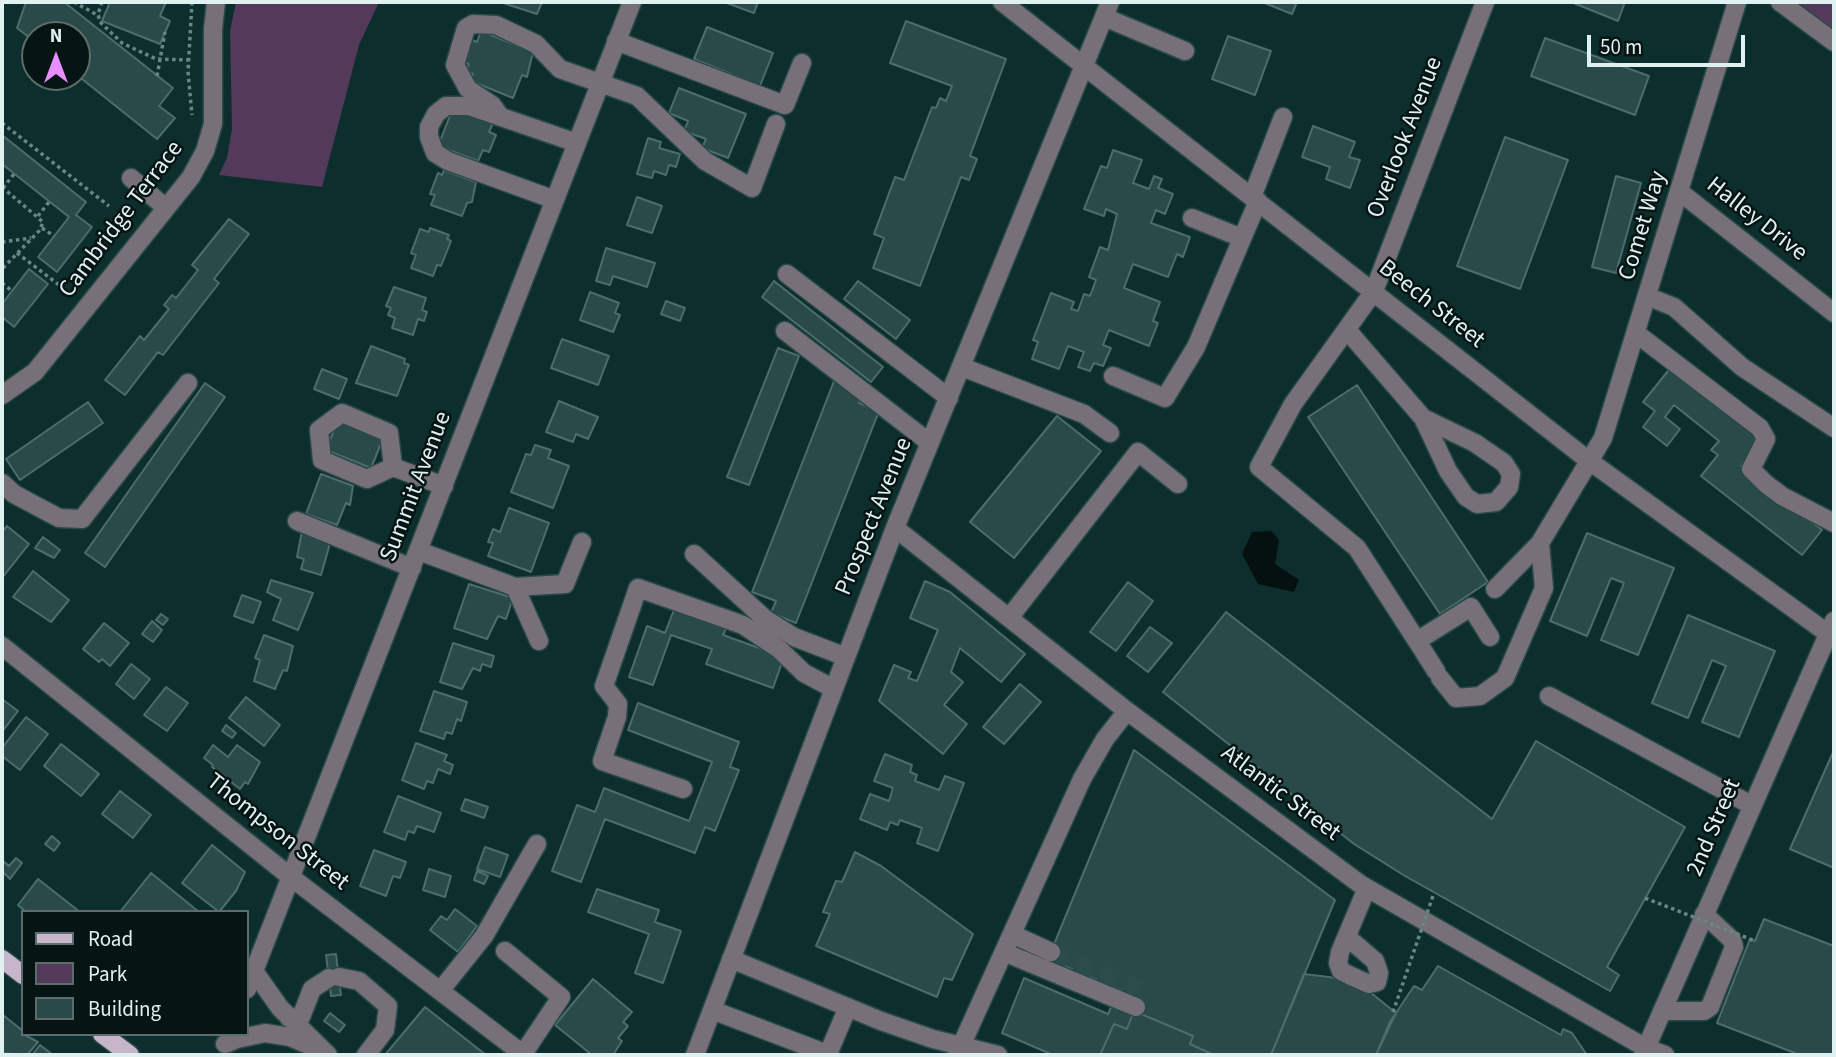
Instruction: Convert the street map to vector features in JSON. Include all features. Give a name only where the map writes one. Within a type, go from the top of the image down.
[{"type":"main road","points":[[2,959],[21,973]]},
{"type":"main road","points":[[104,1036],[124,1054]]},
{"type":"street","name":"Cambridge Terrace","points":[[2,395],[35,372],[191,177],[205,151],[213,124],[213,29],[216,2]]},
{"type":"street","name":"Summit Avenue","points":[[250,970],[292,878],[632,2]]},
{"type":"street","name":"Beech Street","points":[[1002,2],[1588,460],[1832,632]]},
{"type":"street","name":"Overlook Avenue","points":[[1417,641],[1357,548],[1259,467],[1293,404],[1374,291],[1485,2]]},
{"type":"street","name":"Comet Way","points":[[1494,589],[1540,543],[1603,438],[1649,297],[1737,2]]},
{"type":"street","points":[[1780,2],[1834,42]]},
{"type":"street","points":[[1107,9],[1185,51]]},
{"type":"street","name":"Prospect Avenue","points":[[695,1055],[895,528],[1107,9]]},
{"type":"street","points":[[500,116],[492,104],[468,89],[455,65],[466,28],[473,24],[496,25],[536,44],[560,69],[637,96],[705,161],[752,188],[776,124]]},
{"type":"street","points":[[617,41],[785,104],[802,63]]},
{"type":"street","points":[[555,200],[448,161],[435,153],[430,144],[429,127],[436,114],[446,106],[469,106],[577,143]]},
{"type":"street","points":[[1114,376],[1165,398],[1196,347],[1242,238],[1283,117]]},
{"type":"street","points":[[131,178],[166,208]]},
{"type":"street","name":"Halley Drive","points":[[1680,192],[1834,313]]},
{"type":"street","points":[[1192,218],[1242,238]]},
{"type":"street","points":[[787,274],[949,398]]},
{"type":"street","points":[[1649,297],[1674,307],[1742,367],[1834,428]]},
{"type":"street","points":[[1347,330],[1423,418],[1448,471],[1466,497],[1477,503],[1496,502],[1509,488],[1511,474],[1504,463],[1475,443],[1423,418]]},
{"type":"street","points":[[785,331],[930,443]]},
{"type":"street","points":[[1637,334],[1760,428],[1766,439],[1751,469],[1766,484],[1782,496],[1834,523]]},
{"type":"street","points":[[962,367],[1084,414],[1110,433]]},
{"type":"street","points":[[2,483],[14,494],[59,517],[82,519],[188,383]]},
{"type":"street","points":[[393,467],[389,433],[342,413],[319,430],[322,460],[367,479],[393,467],[444,486]]},
{"type":"street","points":[[1009,618],[1138,452],[1178,484]]},
{"type":"street","points":[[297,521],[412,568]]},
{"type":"street","name":"Atlantic Street","points":[[895,528],[1128,711],[1367,888],[1644,1051],[1665,1055]]},
{"type":"street","points":[[419,551],[515,587],[565,584],[582,542]]},
{"type":"street","points":[[1490,637],[1471,607],[1417,641],[1456,698],[1480,696],[1505,678],[1544,588],[1540,543]]},
{"type":"street","points":[[694,554],[764,618],[794,637],[846,657]]},
{"type":"street","points":[[515,587],[539,641]]},
{"type":"street","points":[[683,789],[602,761],[618,705],[604,686],[638,588],[743,625],[779,649],[804,673],[834,689]]},
{"type":"street","name":"2nd Street","points":[[1644,1051],[1751,805],[1832,632]]},
{"type":"street","name":"Thompson Street","points":[[2,646],[292,878],[523,1055]]},
{"type":"street","points":[[1549,696],[1751,805]]},
{"type":"street","points":[[959,1051],[1006,953],[1082,779],[1105,739],[1128,711]]},
{"type":"street","points":[[440,991],[484,936],[537,844]]},
{"type":"street","points":[[1347,937],[1367,888]]},
{"type":"street","points":[[1662,1011],[1704,1011],[1710,1007],[1734,947],[1732,940],[1704,915]]},
{"type":"street","points":[[1014,935],[1051,951]]},
{"type":"street","points":[[505,951],[561,997],[523,1055]]},
{"type":"street","points":[[1006,953],[1136,1007]]},
{"type":"street","points":[[731,959],[959,1051],[998,1055]]},
{"type":"street","points":[[250,970],[289,1018],[325,1053]]},
{"type":"street","points":[[289,1018],[301,1017],[312,989],[334,978],[359,981],[388,1006],[385,1030],[366,1055]]},
{"type":"street","points":[[712,1010],[829,1055],[848,1007]]},
{"type":"street","points":[[766,1031],[801,1055]]},
{"type":"street","points":[[248,1036],[276,1034],[325,1053]]},
{"type":"street","points":[[224,1045],[247,1036]]},
{"type":"path","points":[[74,2],[99,16],[106,29],[141,54],[159,60],[188,61]]},
{"type":"path","points":[[99,16],[102,2]]},
{"type":"path","points":[[192,2],[188,61],[192,121]]},
{"type":"path","points":[[157,76],[165,32]]},
{"type":"path","points":[[2,123],[109,206]]},
{"type":"path","points":[[2,270],[42,228],[43,222],[2,187],[14,174]]},
{"type":"path","points":[[38,216],[50,202]]},
{"type":"path","points":[[42,228],[54,236]]},
{"type":"path","points":[[2,243],[33,237]]},
{"type":"path","points":[[17,253],[71,294]]},
{"type":"path","points":[[2,283],[12,291]]},
{"type":"path","points":[[1393,1012],[1434,893]]},
{"type":"path","points":[[1645,898],[1755,941]]},
{"type":"green space","points":[[236,2],[379,2],[359,45],[322,187],[219,175],[227,158],[232,129],[230,31]]},
{"type":"green space","points":[[1796,2],[1834,2],[1834,30]]},
{"type":"shaded area","points":[[1271,531],[1279,540],[1275,564],[1299,580],[1294,592],[1258,584],[1242,554],[1252,532]]},
{"type":"building","points":[[26,2],[64,2],[88,21],[21,21],[21,31],[17,28]]},
{"type":"building","points":[[110,2],[166,2],[160,16],[170,21],[160,44],[102,21]]},
{"type":"building","points":[[500,2],[542,2],[537,14]]},
{"type":"building","points":[[724,2],[758,2],[754,13]]},
{"type":"building","points":[[1262,2],[1297,2],[1292,14]]},
{"type":"building","points":[[1571,2],[1625,2],[1618,21]]},
{"type":"building","points":[[906,21],[1006,59],[970,156],[977,159],[969,180],[961,177],[920,286],[873,268],[884,238],[874,234],[895,177],[904,180],[932,107],[936,108],[940,98],[946,101],[952,86],[890,63]]},
{"type":"building","points":[[91,23],[173,88],[159,106],[175,118],[157,139],[91,86]]},
{"type":"building","points":[[707,27],[773,53],[760,86],[694,59]]},
{"type":"building","points":[[481,31],[533,52],[527,77],[522,75],[513,98],[471,81],[473,74],[466,71],[469,64],[458,60],[467,38],[477,42]]},
{"type":"building","points":[[1228,36],[1271,51],[1255,95],[1212,79]]},
{"type":"building","points":[[1545,38],[1649,76],[1635,115],[1531,76]]},
{"type":"building","points":[[679,88],[746,114],[728,158],[702,148],[706,139],[684,131],[688,121],[669,113]]},
{"type":"building","points":[[453,108],[493,123],[489,132],[496,135],[489,152],[483,150],[478,161],[438,146]]},
{"type":"building","points":[[1313,126],[1355,142],[1349,157],[1360,160],[1350,188],[1326,179],[1330,167],[1302,157]]},
{"type":"building","points":[[2,135],[86,202],[76,215],[92,227],[57,272],[38,257],[69,217],[2,164]]},
{"type":"building","points":[[1505,137],[1568,160],[1520,289],[1457,266]]},
{"type":"building","points":[[648,138],[661,142],[659,148],[680,154],[676,167],[669,165],[666,175],[654,171],[652,178],[637,174]]},
{"type":"building","points":[[1113,150],[1142,160],[1133,183],[1149,189],[1154,176],[1162,179],[1158,188],[1173,194],[1165,214],[1156,210],[1151,223],[1190,237],[1183,257],[1177,254],[1168,277],[1133,264],[1124,288],[1160,302],[1153,321],[1158,323],[1149,346],[1109,330],[1103,345],[1111,348],[1103,366],[1094,363],[1090,371],[1078,367],[1084,352],[1068,346],[1059,369],[1032,359],[1038,342],[1033,340],[1051,293],[1074,302],[1071,309],[1078,311],[1084,294],[1090,296],[1096,280],[1089,277],[1100,247],[1108,250],[1117,214],[1106,209],[1104,216],[1084,209],[1101,166],[1107,168]]},
{"type":"building","points":[[444,170],[476,182],[472,202],[467,203],[462,216],[431,205],[435,195],[430,194],[438,173],[442,175]]},
{"type":"building","points":[[1616,176],[1641,183],[1616,273],[1592,267]]},
{"type":"building","points":[[637,197],[662,206],[652,233],[627,225]]},
{"type":"building","points":[[229,219],[249,234],[214,279],[219,283],[163,355],[158,352],[125,395],[105,380],[140,336],[144,340],[169,309],[164,305],[172,295],[176,298],[198,270],[192,265]]},
{"type":"building","points":[[430,228],[449,235],[447,239],[451,241],[441,266],[437,265],[433,276],[411,268],[416,255],[411,253],[420,229],[429,232]]},
{"type":"building","points":[[606,248],[655,263],[647,287],[613,276],[610,285],[596,281]]},
{"type":"building","points":[[29,269],[48,284],[14,327],[2,317],[2,304]]},
{"type":"building","points":[[774,281],[883,367],[871,382],[762,297]]},
{"type":"building","points":[[858,281],[910,320],[896,339],[844,299]]},
{"type":"building","points":[[394,287],[426,298],[422,310],[427,312],[424,321],[418,319],[413,335],[392,328],[395,318],[388,315],[391,308],[386,306]]},
{"type":"building","points":[[590,292],[619,303],[615,313],[620,315],[613,332],[580,320]]},
{"type":"building","points":[[666,301],[685,308],[680,321],[661,314]]},
{"type":"building","points":[[562,339],[609,356],[598,385],[551,368]]},
{"type":"building","points":[[371,346],[405,359],[404,363],[409,365],[397,396],[356,383]]},
{"type":"building","points":[[778,348],[799,356],[749,485],[727,477]]},
{"type":"building","points":[[1672,366],[1763,438],[1741,466],[1822,530],[1802,555],[1701,476],[1718,455],[1711,450],[1719,441],[1674,405],[1665,417],[1680,429],[1667,446],[1643,427],[1655,411],[1643,402]]},
{"type":"building","points":[[322,369],[347,379],[339,399],[314,389]]},
{"type":"building","points":[[834,381],[863,391],[859,403],[879,411],[796,623],[771,613],[776,601],[752,592]]},
{"type":"building","points":[[205,383],[225,397],[105,567],[85,553]]},
{"type":"building","points":[[1357,385],[1488,582],[1440,614],[1308,417]]},
{"type":"building","points":[[559,401],[598,417],[588,439],[576,434],[573,442],[546,432]]},
{"type":"building","points":[[88,402],[103,423],[20,480],[6,459]]},
{"type":"building","points":[[1057,416],[1101,451],[1014,558],[970,522]]},
{"type":"building","points":[[339,418],[384,436],[371,468],[326,450]]},
{"type":"building","points":[[535,445],[551,450],[548,458],[569,466],[553,508],[511,492],[526,454],[531,455]]},
{"type":"building","points":[[321,474],[353,486],[350,505],[346,503],[337,525],[306,514]]},
{"type":"building","points":[[509,508],[549,523],[531,572],[488,556],[493,543],[488,542],[493,529],[500,532]]},
{"type":"building","points":[[7,526],[29,544],[2,578],[2,532]]},
{"type":"building","points":[[302,531],[331,540],[321,575],[301,569],[304,559],[297,557]]},
{"type":"building","points":[[1587,533],[1674,568],[1638,655],[1601,640],[1624,583],[1611,578],[1587,636],[1550,621]]},
{"type":"building","points":[[43,537],[60,550],[54,558],[35,548]]},
{"type":"building","points":[[33,571],[69,600],[51,622],[13,597]]},
{"type":"building","points":[[271,580],[313,593],[298,630],[273,620],[281,599],[267,592]]},
{"type":"building","points":[[925,581],[950,592],[1025,654],[1001,682],[960,648],[951,672],[963,682],[944,705],[967,724],[943,754],[879,701],[894,665],[911,672],[908,678],[917,681],[938,630],[910,618]]},
{"type":"building","points":[[1128,582],[1153,601],[1116,651],[1090,632]]},
{"type":"building","points":[[469,584],[513,598],[506,619],[498,616],[487,639],[454,628]]},
{"type":"building","points":[[242,595],[261,602],[253,623],[234,616]]},
{"type":"building","points":[[675,607],[727,626],[723,635],[784,657],[773,688],[706,664],[712,649],[671,635],[653,685],[629,677],[647,626],[665,633]]},
{"type":"building","points":[[1226,612],[1492,819],[1536,741],[1685,827],[1607,967],[1619,975],[1610,991],[1405,876],[1354,844],[1163,692]]},
{"type":"building","points":[[161,614],[168,619],[163,625],[156,620]]},
{"type":"building","points":[[1688,615],[1775,651],[1739,737],[1702,722],[1726,666],[1712,660],[1688,718],[1652,703]]},
{"type":"building","points":[[152,621],[162,630],[153,642],[142,634]]},
{"type":"building","points":[[104,623],[129,643],[110,666],[102,659],[99,662],[83,649]]},
{"type":"building","points":[[1150,627],[1172,643],[1148,672],[1127,656]]},
{"type":"building","points":[[264,635],[293,646],[287,671],[283,670],[275,689],[254,681],[260,660],[255,658]]},
{"type":"building","points":[[453,643],[494,656],[491,667],[482,664],[480,671],[473,668],[462,689],[440,682]]},
{"type":"building","points":[[131,664],[150,679],[134,699],[116,684]]},
{"type":"building","points":[[1020,684],[1041,702],[1004,744],[983,727]]},
{"type":"building","points":[[166,687],[188,703],[167,731],[144,715]]},
{"type":"building","points":[[434,691],[467,702],[461,721],[457,719],[452,734],[446,732],[444,739],[420,731]]},
{"type":"building","points":[[246,697],[280,725],[264,746],[229,718]]},
{"type":"building","points":[[2,699],[18,711],[2,732]]},
{"type":"building","points":[[638,703],[739,742],[730,767],[739,770],[715,831],[705,827],[695,853],[605,819],[581,882],[552,871],[577,805],[595,812],[604,788],[689,821],[712,762],[628,730]]},
{"type":"building","points":[[26,717],[48,734],[20,770],[2,756],[2,748]]},
{"type":"building","points":[[226,725],[236,733],[232,738],[222,731]]},
{"type":"building","points":[[416,743],[447,755],[444,761],[453,765],[450,774],[438,769],[433,783],[427,781],[424,789],[402,780]]},
{"type":"building","points":[[61,744],[99,774],[81,796],[44,766]]},
{"type":"building","points":[[213,745],[228,757],[237,745],[260,762],[248,784],[245,782],[240,789],[212,767],[204,758]]},
{"type":"building","points":[[1134,750],[1335,900],[1271,1055],[1214,1055],[1190,1044],[1193,1036],[1134,1011],[1139,998],[1048,959]]},
{"type":"building","points":[[1834,750],[1834,868],[1790,849]]},
{"type":"building","points":[[885,754],[912,765],[910,772],[917,775],[915,781],[939,790],[945,776],[964,783],[938,851],[917,843],[922,828],[900,820],[898,825],[890,822],[887,830],[860,819],[870,794],[889,801],[893,788],[874,781]]},
{"type":"building","points":[[120,791],[151,815],[133,838],[102,814]]},
{"type":"building","points":[[398,796],[441,813],[434,832],[417,826],[414,833],[408,831],[405,840],[384,832]]},
{"type":"building","points":[[465,799],[488,807],[484,818],[461,810]]},
{"type":"building","points":[[52,836],[60,843],[54,851],[45,844]]},
{"type":"building","points":[[212,845],[245,872],[236,891],[221,910],[216,910],[182,883]]},
{"type":"building","points":[[485,847],[508,855],[500,877],[477,869]]},
{"type":"building","points":[[374,850],[406,862],[400,878],[393,876],[386,896],[360,886]]},
{"type":"building","points":[[855,852],[881,866],[973,934],[952,980],[944,978],[937,997],[816,946],[830,914],[823,912],[836,881],[842,882]]},
{"type":"building","points":[[16,858],[22,863],[10,879],[4,873],[2,876],[2,860],[9,866]]},
{"type":"building","points":[[429,869],[451,876],[445,897],[423,890]]},
{"type":"building","points":[[477,871],[488,876],[484,884],[474,880]]},
{"type":"building","points":[[151,873],[197,910],[122,910]]},
{"type":"building","points":[[38,879],[77,910],[24,910],[18,905]]},
{"type":"building","points":[[597,889],[659,910],[655,922],[681,931],[663,983],[635,973],[649,934],[588,912]]},
{"type":"building","points":[[455,909],[477,926],[458,952],[430,930],[441,916],[447,920]]},
{"type":"building","points":[[1764,919],[1834,946],[1834,1055],[1800,1055],[1717,1023],[1750,939],[1755,941]]},
{"type":"building","points":[[336,954],[341,995],[331,996],[326,955]]},
{"type":"building","points":[[1438,966],[1561,1035],[1563,1029],[1572,1033],[1587,1055],[1376,1055],[1390,1022],[1414,986],[1422,990]]},
{"type":"building","points":[[1304,974],[1345,979],[1370,992],[1396,1013],[1376,1055],[1271,1055]]},
{"type":"building","points":[[1024,978],[1108,1014],[1113,1003],[1134,1011],[1127,1029],[1114,1024],[1100,1055],[1053,1055],[1002,1033]]},
{"type":"building","points":[[593,979],[632,1012],[623,1022],[628,1026],[618,1038],[622,1041],[613,1055],[592,1055],[555,1025]]},
{"type":"building","points":[[425,1007],[486,1055],[385,1055]]},
{"type":"building","points":[[1134,1011],[1193,1036],[1190,1044],[1214,1055],[1100,1055],[1114,1024],[1127,1029]]},
{"type":"building","points":[[330,1013],[345,1025],[339,1032],[324,1021]]},
{"type":"building","points":[[3,1015],[21,1029],[21,1036],[38,1042],[27,1055],[2,1053]]},
{"type":"building","points":[[40,1045],[53,1055],[32,1055]]},
{"type":"tunnel","points":[[1051,952],[1142,990]]}]
